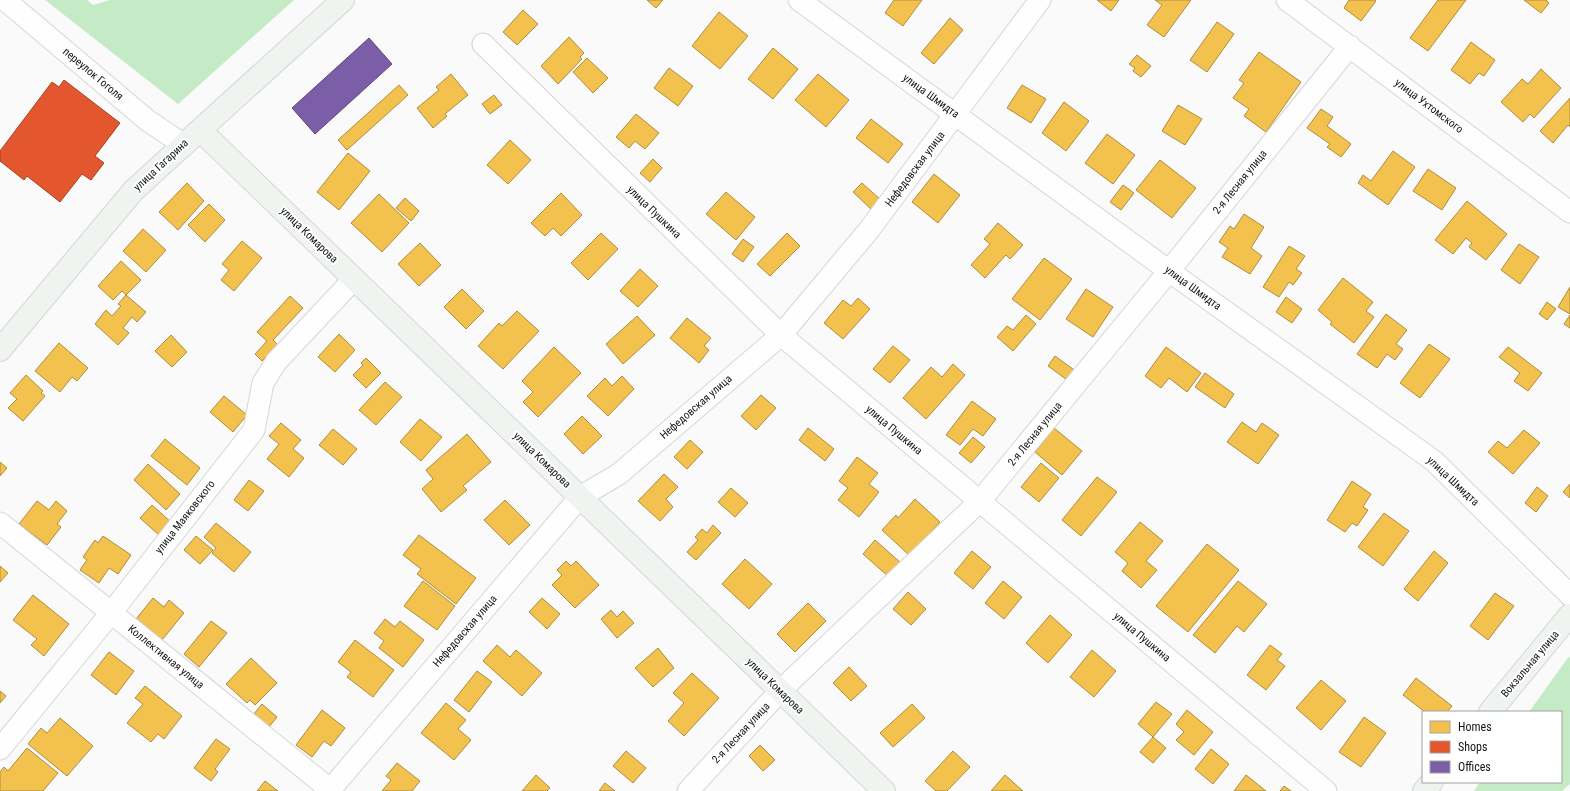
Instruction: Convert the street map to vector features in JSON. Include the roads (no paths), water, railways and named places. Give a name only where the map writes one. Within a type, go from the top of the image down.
[{"type":"street","name":"переулок Гоголя","points":[[5,0],[147,120],[184,145]]},
{"type":"street","name":"улица Гагарина","points":[[0,350],[134,190],[342,0]]},
{"type":"street","name":"улица Шмидта","points":[[799,0],[1169,271],[1434,461],[1570,595]]},
{"type":"street","name":"Нефедовская улица","points":[[330,791],[580,497],[619,474],[781,334],[869,230],[1040,0]]},
{"type":"street","name":"улица Ухтомского","points":[[1287,0],[1570,212]]},
{"type":"street","name":"улица Пушкина","points":[[483,44],[781,334],[1326,791]]},
{"type":"street","name":"2-я Лесная улица","points":[[688,791],[780,691],[980,501],[1169,271],[1350,46]]},
{"type":"street","name":"улица Комарова","points":[[200,130],[884,791]]},
{"type":"street","name":"улица Маяковского","points":[[0,749],[111,612],[254,430],[263,383],[276,362],[354,278]]},
{"type":"street","name":"Коллективная улица","points":[[0,523],[330,791]]},
{"type":"street","name":"Вокзальная улица","points":[[1491,711],[1570,615]]},
{"type":"street","points":[[1424,791],[1431,783]]}]
